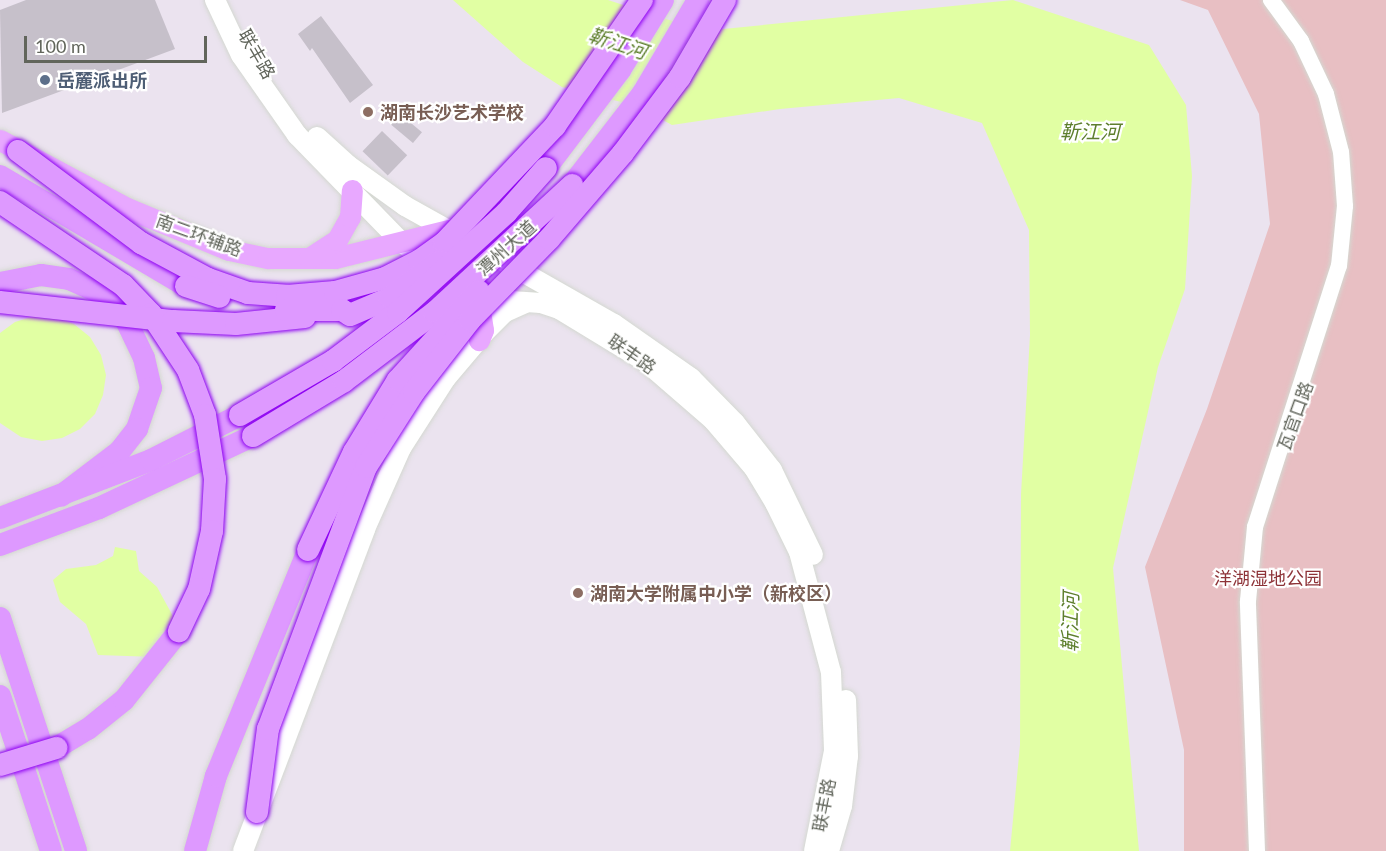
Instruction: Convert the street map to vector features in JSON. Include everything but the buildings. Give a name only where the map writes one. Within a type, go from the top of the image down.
[{"type":"highway","points":[[0,176],[186,286],[269,309],[342,310],[350,315],[390,298],[436,265],[513,187],[642,0]]},
{"type":"highway","name":"潭州大道","points":[[0,518],[151,460],[240,416],[333,361],[398,312],[506,213],[546,168],[620,70],[663,0]]},
{"type":"highway","name":"潭州大道","points":[[0,545],[99,508],[253,435],[316,399],[392,346],[557,202],[644,93],[698,0]]},
{"type":"highway","points":[[257,812],[268,729],[366,467],[414,392],[464,328],[608,171],[680,77],[725,0]]},
{"type":"highway","points":[[9,146],[141,243],[208,279],[248,293],[287,296],[335,292],[385,278],[419,261],[444,243],[501,187],[555,126]]},
{"type":"highway","points":[[195,851],[216,776],[308,550],[354,452],[398,380],[457,311],[608,171]]},
{"type":"highway","points":[[0,202],[123,285],[151,314],[188,370],[205,415],[215,478],[212,531],[199,589],[179,631],[150,671],[124,700],[88,729],[56,748],[0,765]]},
{"type":"highway","points":[[0,283],[41,275],[69,279],[98,292],[122,312],[144,357],[151,388],[137,429],[120,451],[61,496]]},
{"type":"highway","points":[[0,302],[136,319],[236,324],[270,323],[342,310]]},
{"type":"highway","points":[[0,618],[76,851]]},
{"type":"highway","points":[[0,696],[51,851]]},
{"type":"main road","name":"联丰路","points":[[215,0],[241,55],[297,135],[401,242],[427,262],[483,295],[496,300],[528,302],[559,309],[646,362],[713,420],[754,468],[775,503],[799,552],[813,594],[831,672],[834,751],[814,851]]},
{"type":"main road","name":"联丰路","points":[[228,0],[251,48],[300,119],[348,165],[405,206],[653,349],[735,423],[772,470],[803,529],[821,576],[843,665],[848,756],[842,806],[829,851]]},
{"type":"main road","name":"南二环辅路","points":[[9,146],[127,208],[229,250],[305,260],[366,253],[448,230]]},
{"type":"main road","points":[[305,260],[337,240],[350,217],[352,190]]},
{"type":"main road","points":[[366,253],[397,253],[474,303],[483,321],[478,340]]},
{"type":"main road","points":[[243,851],[379,495],[424,411],[478,340],[505,312],[528,302]]},
{"type":"street","points":[[1257,851],[1248,601],[1255,527],[1339,266],[1345,206],[1341,152],[1326,94],[1301,41],[1271,0]]},
{"type":"street","name":"瓦官口路","points":[[1262,851],[1253,598],[1260,529],[1280,457],[1339,294],[1348,257],[1352,214],[1349,160],[1336,102],[1316,55],[1280,0]]},
{"type":"green space","name":"洋湖湿地公园","points":[[1180,0],[1386,0],[1386,851],[1184,851],[1184,750],[1145,567],[1207,409],[1270,224],[1259,114],[1208,10]]},
{"type":"water","name":"靳江河","points":[[453,0],[608,0],[703,31],[1013,0],[1149,45],[1186,105],[1192,176],[1185,289],[1158,367],[1113,568],[1139,851],[1010,851],[1020,745],[1021,494],[1030,335],[1029,230],[982,123],[899,98],[780,109],[672,125],[637,106],[562,87],[523,62]]},
{"type":"water","points":[[34,316],[55,316],[74,324],[90,337],[101,355],[106,375],[103,395],[95,414],[80,429],[62,438],[42,441],[21,437],[0,423],[0,333],[15,322]]},
{"type":"water","points":[[115,547],[136,551],[139,571],[157,587],[174,618],[156,657],[98,655],[86,624],[60,602],[53,580],[66,569],[96,565],[113,556]]},
{"type":"place","name":"岳麓派出所","points":[[45,80]]},
{"type":"place","name":"湖南长沙艺术学校","points":[[368,112]]},
{"type":"place","name":"湖南大学附属中小学（新校区）","points":[[578,593]]}]
